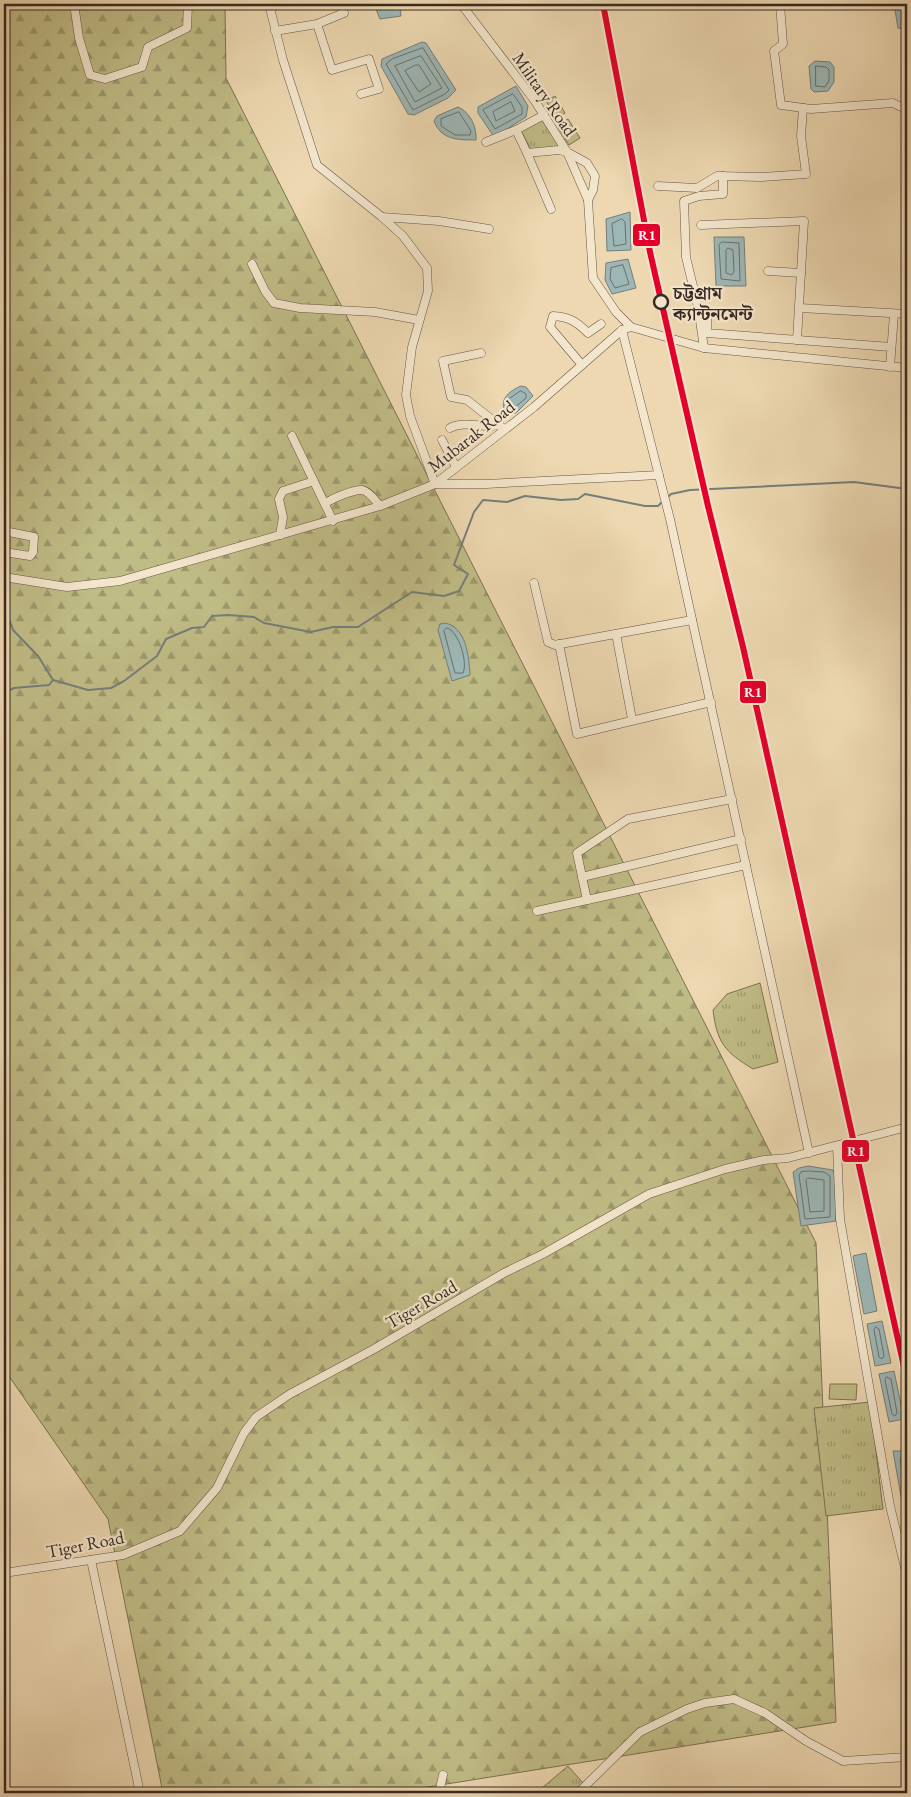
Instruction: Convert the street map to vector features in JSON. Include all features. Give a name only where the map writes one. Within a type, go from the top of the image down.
[{"type":"street","points":[[74,4],[79,38],[90,75],[105,79],[142,67],[148,47],[187,28],[188,4]]},
{"type":"street","points":[[269,4],[275,31],[317,165],[382,216],[403,236],[426,268],[428,291],[412,346],[406,395],[410,416],[435,484],[486,484],[659,475]]},
{"type":"street","points":[[275,31],[317,24],[344,13],[341,4]]},
{"type":"street","name":"Military Road","points":[[461,4],[544,114],[567,152],[587,163],[595,176],[593,190],[588,200],[593,278],[616,312],[630,327]]},
{"type":"street","points":[[780,4],[783,44],[774,52],[782,105],[803,108],[893,103],[901,107],[907,106]]},
{"type":"street","points":[[317,24],[332,70],[369,59],[379,89],[361,94]]},
{"type":"street","points":[[658,186],[697,188],[705,185],[717,176],[761,178],[806,174],[801,136],[803,108]]},
{"type":"street","points":[[486,142],[516,130],[544,114]]},
{"type":"street","points":[[516,130],[551,210]]},
{"type":"street","points":[[527,154],[559,150],[567,152],[588,200]]},
{"type":"street","points":[[704,348],[698,308],[686,257],[684,202],[699,196],[723,194],[723,176]]},
{"type":"street","points":[[382,216],[439,221],[489,229]]},
{"type":"street","points":[[701,225],[804,221],[797,340]]},
{"type":"street","points":[[252,264],[265,291],[274,303],[300,308],[375,312],[420,320]]},
{"type":"street","points":[[768,271],[801,274]]},
{"type":"street","points":[[800,308],[907,314]]},
{"type":"street","points":[[890,367],[894,314]]},
{"type":"street","points":[[707,315],[706,333],[891,347]]},
{"type":"street","points":[[582,365],[550,327],[553,316],[566,317],[576,321],[588,333],[601,324]]},
{"type":"street","points":[[630,327],[704,348],[907,368]]},
{"type":"street","name":"Mubarak Road","points":[[4,577],[67,587],[120,581],[380,506],[435,484],[502,427],[582,365],[622,330],[630,327]]},
{"type":"street","points":[[622,330],[670,519],[809,1153]]},
{"type":"street","points":[[481,353],[442,361],[451,397],[468,400],[502,427]]},
{"type":"street","points":[[450,428],[456,425],[488,428],[502,427]]},
{"type":"street","points":[[292,436],[333,521]]},
{"type":"street","points":[[442,440],[456,467]]},
{"type":"street","points":[[280,535],[283,517],[278,499],[284,491],[314,481]]},
{"type":"street","points":[[325,504],[330,500],[361,490],[367,492],[380,506]]},
{"type":"street","points":[[4,531],[34,538],[33,552],[30,556],[4,552]]},
{"type":"street","points":[[534,583],[548,642],[559,644],[692,620]]},
{"type":"street","points":[[616,634],[632,719]]},
{"type":"street","points":[[559,644],[577,734],[632,719],[710,702]]},
{"type":"street","points":[[587,900],[577,853],[628,819],[732,799]]},
{"type":"street","points":[[582,877],[741,839]]},
{"type":"street","points":[[537,911],[746,865]]},
{"type":"street","name":"Tiger Road","points":[[4,1573],[124,1554],[180,1531],[217,1488],[244,1433],[256,1417],[290,1394],[374,1349],[504,1273],[551,1249],[648,1194],[725,1169],[809,1153],[907,1127]]},
{"type":"street","points":[[837,1146],[840,1219],[890,1506],[907,1576]]},
{"type":"street","points":[[91,1560],[140,1793]]},
{"type":"street","points":[[578,1793],[640,1732],[687,1709],[734,1699],[765,1713],[806,1741],[843,1761],[907,1757]]},
{"type":"street","points":[[439,1793],[444,1775]]},
{"type":"green space","points":[[4,4],[225,4],[226,78],[816,1243],[836,1722],[390,1793],[163,1793],[108,1519],[4,1369]]},
{"type":"green space","points":[[555,96],[565,113],[557,118],[546,101]]},
{"type":"green space","points":[[568,119],[580,138],[569,145],[557,126]]},
{"type":"green space","points":[[542,120],[560,147],[531,150],[521,131]]},
{"type":"green space","points":[[760,983],[778,1062],[753,1069],[729,1052],[724,1046],[717,1031],[713,1010],[727,994]]},
{"type":"green space","points":[[830,1384],[857,1384],[856,1400],[829,1399]]},
{"type":"green space","points":[[870,1402],[883,1509],[826,1516],[814,1408]]},
{"type":"green space","points":[[568,1766],[583,1783],[570,1793],[536,1793]]},
{"type":"water","points":[[374,4],[400,4],[401,16],[380,19]]},
{"type":"water","points":[[894,4],[907,4],[907,30],[898,28]]},
{"type":"water","points":[[422,42],[426,43],[456,90],[448,98],[414,115],[408,114],[381,66],[382,59]]},
{"type":"water","points":[[815,61],[830,62],[834,67],[834,82],[828,91],[814,92],[811,89],[809,66]]},
{"type":"water","points":[[516,86],[528,106],[526,117],[494,137],[478,113],[478,107]]},
{"type":"water","points":[[458,107],[466,112],[472,120],[476,140],[451,138],[437,127],[434,121],[437,116]]},
{"type":"water","points":[[630,212],[631,250],[607,251],[606,219]]},
{"type":"water","points":[[714,237],[744,237],[746,286],[716,286]]},
{"type":"water","points":[[628,259],[636,288],[612,294],[605,280],[606,263]]},
{"type":"water","points":[[521,386],[526,387],[533,396],[516,413],[507,413],[503,404],[506,397]]},
{"type":"water","points":[[445,623],[458,630],[462,636],[469,659],[470,675],[452,681],[438,630],[440,624]]},
{"type":"water","points":[[808,1166],[833,1170],[835,1175],[836,1221],[801,1226],[793,1172]]},
{"type":"water","points":[[866,1253],[877,1311],[864,1314],[853,1256]]},
{"type":"water","points":[[882,1321],[891,1363],[875,1366],[867,1324]]},
{"type":"water","points":[[894,1371],[904,1419],[889,1422],[879,1374]]},
{"type":"water","points":[[893,1451],[907,1451],[907,1530]]},
{"type":"waterway","points":[[667,498],[671,494],[690,490],[854,482],[907,489]]},
{"type":"waterway","points":[[4,611],[7,613],[13,630],[38,656],[53,680],[88,690],[111,688],[124,681],[157,656],[166,639],[192,628],[204,627],[212,616],[254,617],[264,623],[311,632],[333,627],[358,627],[412,592],[444,596],[459,591],[468,574],[454,565],[474,512],[483,500],[507,502],[525,496],[561,500],[578,499],[585,494],[645,506],[658,506],[663,501]]},
{"type":"waterway","points":[[4,693],[14,688],[49,685],[53,680]]},
{"type":"transit line","name":"R1","points":[[603,4],[650,252],[708,506],[743,647],[907,1380]]},
{"type":"place","name":"চট্টগ্রাম ক্যান্টনমেন্ট","points":[[661,302]]}]
